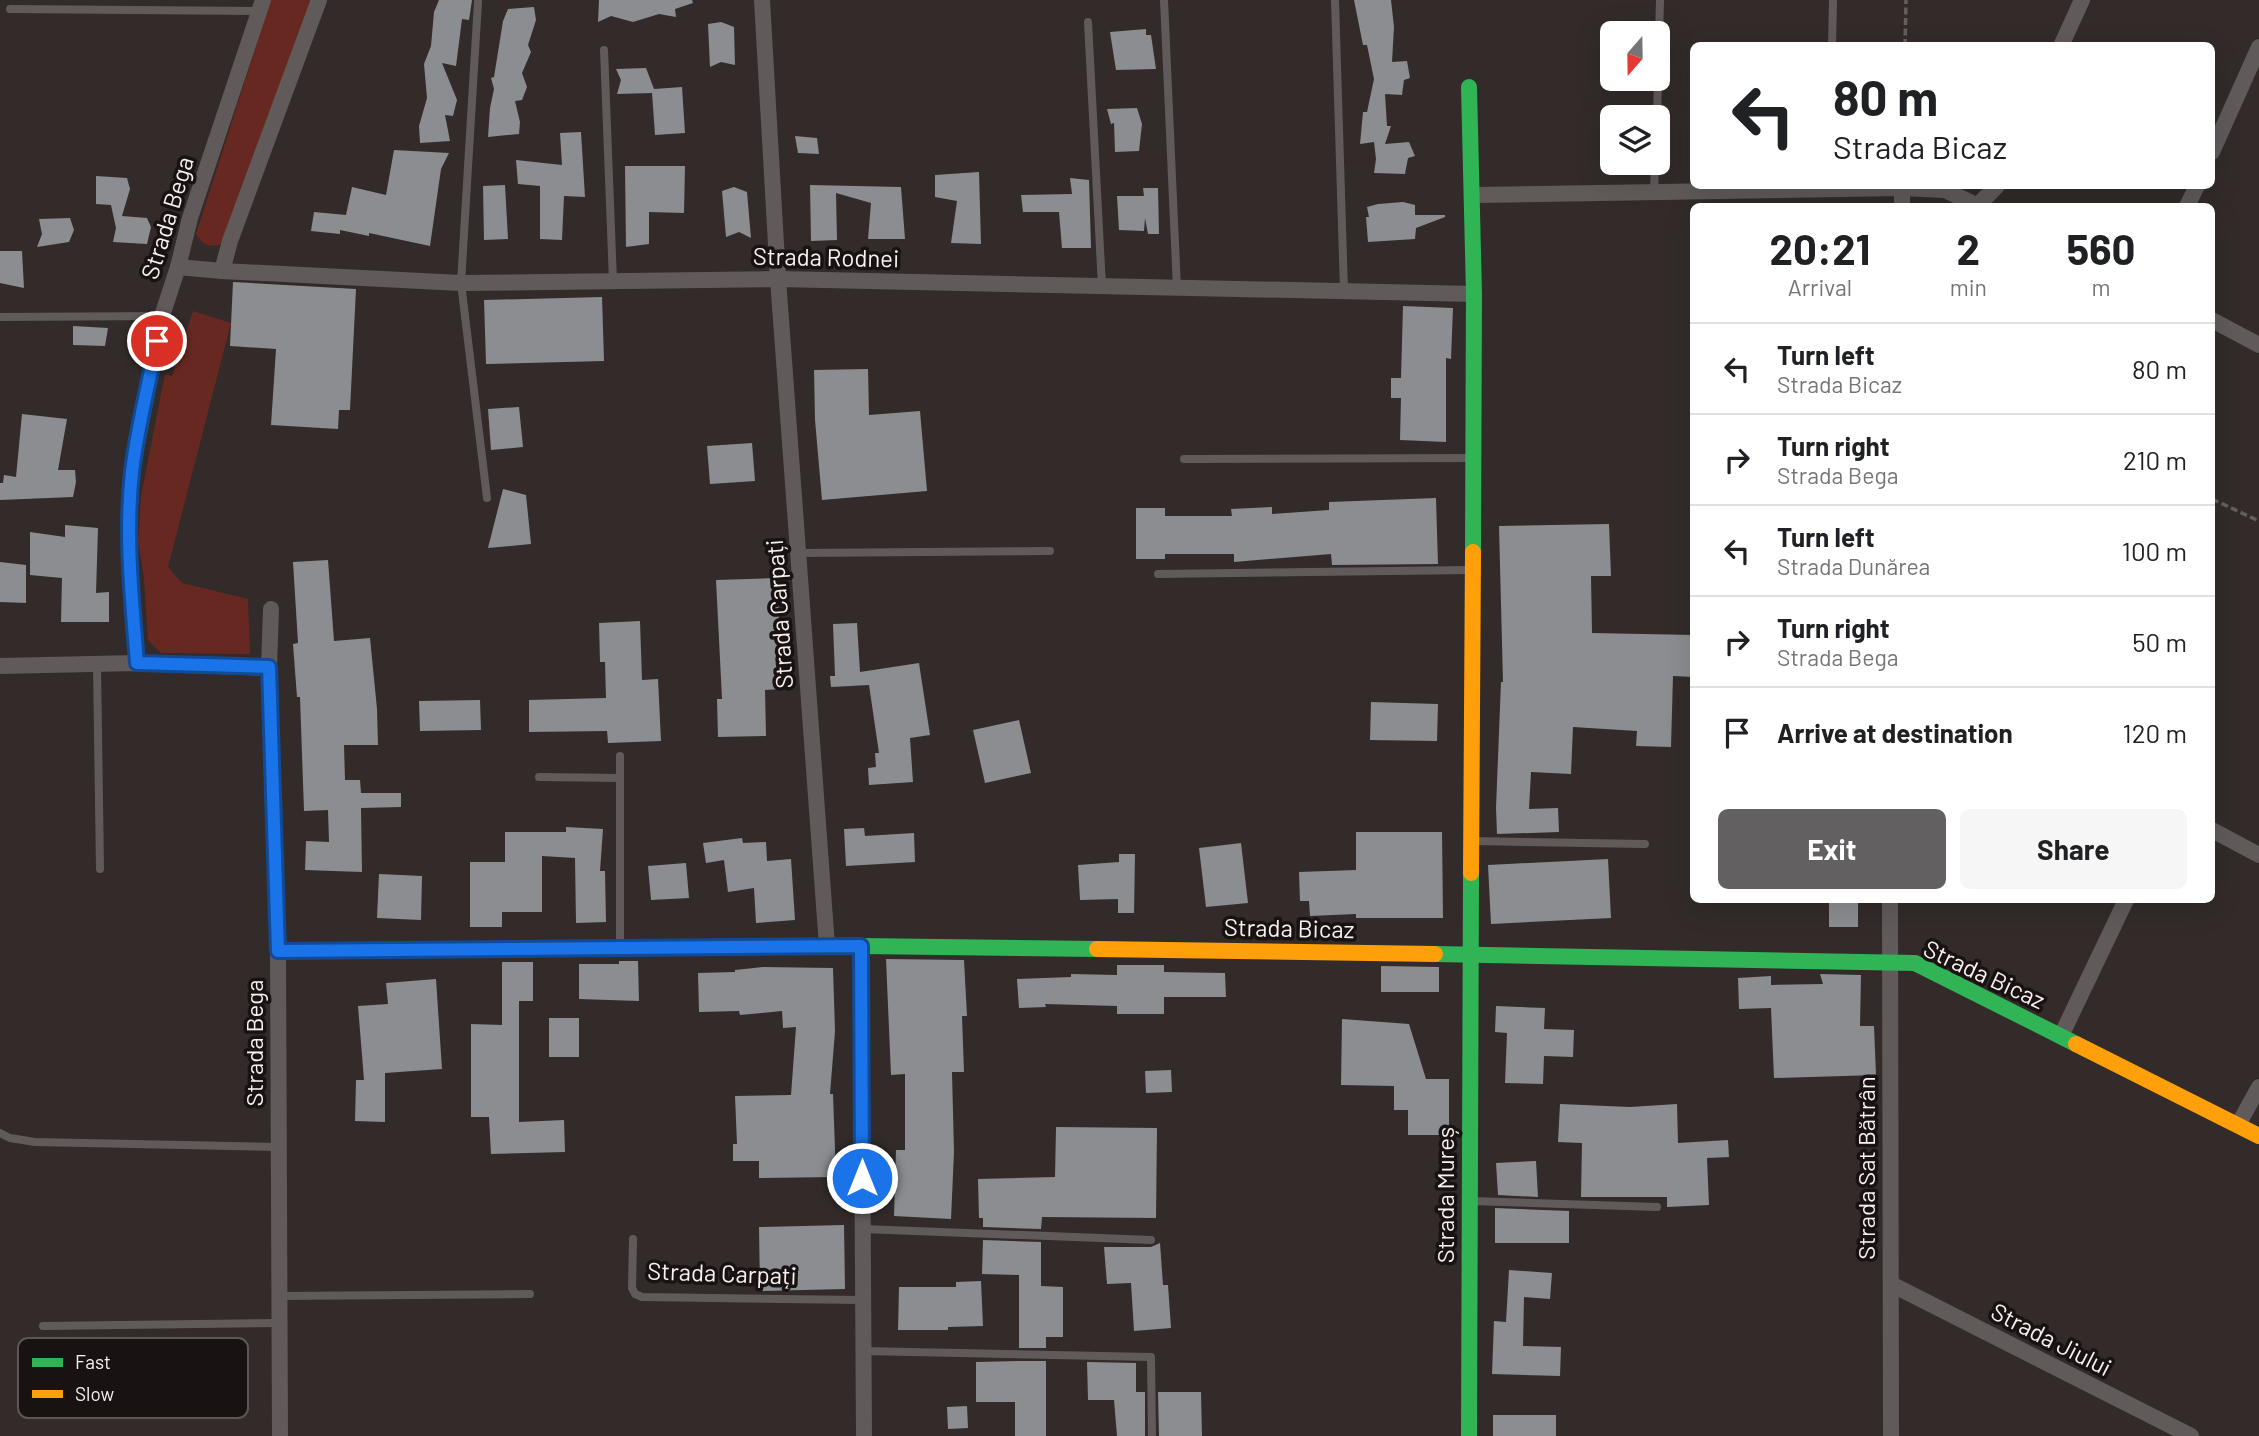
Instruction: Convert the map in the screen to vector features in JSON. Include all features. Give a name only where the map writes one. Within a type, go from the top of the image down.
[{"type":"street","points":[[222,271],[234,229],[319,0]]},
{"type":"street","name":"Strada Carpați","points":[[762,0],[778,279],[827,946]]},
{"type":"street","points":[[2063,42],[2082,0]]},
{"type":"street","name":"Strada Bega","points":[[137,663],[130,576],[132,471],[162,316],[190,218],[262,5]]},
{"type":"street","points":[[2215,145],[2259,47]]},
{"type":"street","name":"Strada Mureș","points":[[1469,87],[1474,294],[1469,1436]]},
{"type":"street","points":[[1473,195],[1759,189]]},
{"type":"street","points":[[1924,189],[1945,190],[1972,203]]},
{"type":"street","points":[[1981,203],[1994,189]]},
{"type":"street","name":"Strada Rodnei","points":[[178,267],[461,284],[778,279],[1474,294]]},
{"type":"street","points":[[2215,322],[2259,345]]},
{"type":"street","name":"Strada Bega","points":[[271,608],[269,667],[278,951],[280,1436]]},
{"type":"street","points":[[0,666],[137,663],[269,667]]},
{"type":"street","points":[[2215,832],[2259,855]]},
{"type":"street","name":"Strada Sat Bătrân","points":[[1890,903],[1891,1436]]},
{"type":"street","points":[[2061,1036],[2125,903]]},
{"type":"street","points":[[861,946],[864,1436]]},
{"type":"street","name":"Strada Bicaz","points":[[278,951],[861,946],[1915,963],[2259,1136]]},
{"type":"street","points":[[2238,1125],[2259,1087]]},
{"type":"street","name":"Strada Jiului","points":[[1891,1284],[2191,1436]]},
{"type":"lane","points":[[1164,0],[1177,288]]},
{"type":"lane","points":[[1335,0],[1345,290]]},
{"type":"lane","points":[[1657,105],[1660,0]]},
{"type":"lane","points":[[1832,42],[1833,0]]},
{"type":"lane","points":[[478,2],[461,284],[487,498]]},
{"type":"lane","points":[[10,9],[262,5]]},
{"type":"lane","points":[[1088,22],[1102,286]]},
{"type":"lane","points":[[604,50],[613,281]]},
{"type":"lane","points":[[1654,192],[1655,175]]},
{"type":"lane","points":[[0,317],[162,316]]},
{"type":"lane","points":[[1184,459],[1472,458]]},
{"type":"lane","points":[[798,553],[1050,551]]},
{"type":"lane","points":[[1158,574],[1471,570]]},
{"type":"lane","points":[[97,664],[100,869]]},
{"type":"lane","points":[[620,757],[620,948]]},
{"type":"lane","points":[[539,777],[620,778]]},
{"type":"lane","points":[[1470,841],[1645,844]]},
{"type":"lane","points":[[0,1133],[10,1138],[35,1142],[278,1147]]},
{"type":"lane","points":[[1469,1201],[1657,1206]]},
{"type":"lane","points":[[863,1229],[1151,1240]]},
{"type":"lane","name":"Strada Carpați","points":[[632,1239],[632,1288],[635,1294],[642,1297],[862,1300]]},
{"type":"lane","points":[[278,1296],[530,1294]]},
{"type":"lane","points":[[43,1326],[279,1323]]},
{"type":"lane","points":[[863,1351],[1151,1357],[1152,1436]]},
{"type":"path","points":[[1905,42],[1906,0]]},
{"type":"path","points":[[2215,500],[2259,521]]},
{"type":"shaded area","points":[[271,0],[314,0],[222,244],[213,246],[204,243],[196,234]]},
{"type":"shaded area","points":[[193,311],[231,323],[168,567],[182,583],[248,599],[250,654],[161,653],[148,640],[144,578],[138,541],[141,496],[165,374],[172,376]]},
{"type":"building","points":[[439,0],[472,0],[469,20],[462,19],[456,66],[442,63],[457,100],[453,116],[445,115],[450,141],[420,143],[419,126],[427,98],[424,64],[431,46],[434,12]]},
{"type":"building","points":[[599,0],[692,0],[693,3],[675,9],[676,17],[659,14],[633,22],[611,16],[598,22]]},
{"type":"building","points":[[1354,0],[1391,0],[1394,27],[1392,62],[1407,61],[1410,78],[1404,80],[1402,95],[1385,94],[1387,126],[1391,126],[1385,144],[1409,142],[1415,156],[1408,158],[1405,174],[1374,173],[1374,142],[1360,144],[1363,112],[1367,112],[1374,79],[1367,45],[1363,45]]},
{"type":"building","points":[[534,7],[536,20],[528,45],[531,52],[522,73],[527,87],[522,100],[515,101],[520,122],[519,134],[488,137],[494,89],[491,78],[494,77],[503,21],[508,9]]},
{"type":"building","points":[[721,22],[734,27],[735,65],[721,62],[710,67],[708,24]]},
{"type":"building","points":[[1146,29],[1146,35],[1151,35],[1156,69],[1116,70],[1110,32]]},
{"type":"building","points":[[646,68],[654,89],[682,87],[685,133],[655,135],[652,93],[617,94],[621,80],[616,69]]},
{"type":"building","points":[[1137,108],[1142,124],[1139,151],[1115,152],[1114,123],[1111,124],[1107,109]]},
{"type":"building","points":[[581,132],[585,197],[564,196],[562,240],[540,239],[540,186],[518,184],[516,160],[562,165],[560,133]]},
{"type":"building","points":[[795,136],[817,138],[819,154],[798,153]]},
{"type":"building","points":[[394,150],[449,153],[441,169],[430,246],[369,233],[369,236],[340,230],[340,234],[311,231],[314,212],[346,215],[352,187],[386,195]]},
{"type":"building","points":[[625,166],[685,166],[684,213],[649,212],[649,244],[626,247]]},
{"type":"building","points":[[979,172],[981,244],[951,243],[957,201],[935,197],[935,175]]},
{"type":"building","points":[[96,176],[127,178],[130,189],[122,216],[147,218],[151,227],[147,244],[113,242],[116,228],[111,205],[96,204]]},
{"type":"building","points":[[1070,178],[1089,180],[1091,248],[1062,248],[1059,212],[1023,212],[1021,195],[1072,194]]},
{"type":"building","points":[[505,185],[508,239],[484,240],[483,186]]},
{"type":"building","points":[[810,185],[901,187],[905,239],[868,239],[871,203],[836,193],[837,240],[811,241]]},
{"type":"building","points":[[734,187],[747,192],[751,238],[739,232],[726,237],[722,191]]},
{"type":"building","points":[[1143,188],[1158,188],[1159,234],[1148,234],[1145,218],[1144,231],[1119,230],[1117,196],[1144,196]]},
{"type":"building","points":[[1403,202],[1415,205],[1415,215],[1445,217],[1416,228],[1415,239],[1368,242],[1367,207]]},
{"type":"building","points":[[70,218],[74,230],[69,242],[37,247],[42,234],[39,219]]},
{"type":"building","points":[[0,251],[22,251],[24,288],[0,283]]},
{"type":"building","points":[[233,282],[356,289],[350,410],[339,410],[338,429],[271,425],[276,349],[230,346]]},
{"type":"building","points":[[602,297],[604,361],[486,364],[484,300]]},
{"type":"building","points":[[1403,306],[1453,308],[1451,359],[1446,358],[1446,442],[1400,440],[1401,398],[1391,398],[1391,378],[1401,378]]},
{"type":"building","points":[[73,326],[108,328],[105,346],[73,345]]},
{"type":"building","points":[[868,369],[869,415],[920,411],[927,491],[822,500],[814,370]]},
{"type":"building","points":[[519,407],[523,447],[491,450],[488,409]]},
{"type":"building","points":[[22,414],[67,419],[58,470],[75,470],[73,497],[0,500],[0,483],[3,483],[4,475],[16,477]]},
{"type":"building","points":[[752,443],[755,481],[710,484],[707,446]]},
{"type":"building","points":[[503,489],[526,495],[531,544],[488,548]]},
{"type":"building","points":[[1436,498],[1438,564],[1332,565],[1331,554],[1234,562],[1234,554],[1165,554],[1165,559],[1136,559],[1136,508],[1165,508],[1165,516],[1232,516],[1231,509],[1272,507],[1272,514],[1329,510],[1329,502]]},
{"type":"building","points":[[1609,524],[1611,576],[1591,576],[1592,633],[1690,635],[1690,677],[1673,676],[1671,747],[1636,746],[1637,731],[1573,727],[1571,774],[1531,772],[1529,809],[1558,808],[1559,832],[1497,834],[1503,682],[1499,526]]},
{"type":"building","points":[[65,525],[98,528],[96,593],[109,592],[109,622],[61,622],[62,578],[30,575],[30,532],[65,537]]},
{"type":"building","points":[[328,560],[334,641],[370,638],[377,709],[378,745],[344,745],[345,780],[360,780],[361,793],[401,793],[401,807],[361,808],[362,872],[305,870],[306,841],[329,842],[328,810],[304,811],[300,697],[297,697],[293,644],[298,643],[293,562]]},
{"type":"building","points":[[0,562],[26,565],[26,603],[0,602]]},
{"type":"building","points":[[777,578],[782,689],[765,690],[766,736],[718,737],[717,699],[722,699],[716,580]]},
{"type":"building","points":[[640,621],[642,680],[658,679],[661,741],[608,743],[607,731],[529,732],[529,700],[606,698],[605,662],[600,662],[599,623]]},
{"type":"building","points":[[857,623],[860,672],[919,663],[930,735],[910,738],[913,782],[869,785],[868,768],[876,767],[875,753],[879,753],[869,685],[831,687],[830,676],[835,676],[833,624]]},
{"type":"building","points":[[480,700],[481,730],[420,731],[419,701]]},
{"type":"building","points":[[1371,702],[1438,704],[1437,741],[1370,740]]},
{"type":"building","points":[[1019,720],[1031,773],[985,783],[973,730]]},
{"type":"building","points":[[566,827],[603,829],[600,871],[605,871],[606,922],[576,923],[575,858],[542,856],[542,912],[502,912],[502,927],[470,927],[470,862],[505,862],[505,832],[566,832]]},
{"type":"building","points":[[864,828],[865,836],[914,833],[915,862],[846,866],[844,829]]},
{"type":"building","points":[[1356,832],[1442,832],[1443,918],[1356,918],[1356,914],[1310,916],[1309,901],[1300,901],[1299,872],[1356,870]]},
{"type":"building","points":[[742,838],[743,843],[766,842],[767,861],[791,859],[795,920],[756,923],[754,888],[728,892],[724,860],[706,863],[703,843]]},
{"type":"building","points":[[1241,843],[1248,903],[1206,907],[1199,848]]},
{"type":"building","points":[[1119,854],[1135,854],[1134,913],[1118,913],[1118,899],[1080,900],[1078,865],[1119,862]]},
{"type":"building","points":[[1608,859],[1611,918],[1491,924],[1488,865]]},
{"type":"building","points":[[686,863],[689,898],[651,900],[648,866]]},
{"type":"building","points":[[379,874],[422,876],[421,920],[377,918]]},
{"type":"building","points":[[1829,903],[1858,903],[1858,927],[1829,927]]},
{"type":"building","points":[[886,959],[964,960],[967,1016],[962,1016],[964,1072],[952,1072],[954,1152],[951,1219],[894,1216],[896,1150],[905,1150],[905,1074],[891,1075]]},
{"type":"building","points":[[619,961],[638,961],[639,1001],[579,999],[579,964],[619,964]]},
{"type":"building","points":[[502,962],[533,962],[533,1001],[519,1001],[519,1122],[564,1120],[565,1152],[491,1154],[489,1117],[471,1117],[471,1024],[502,1025]]},
{"type":"building","points":[[1117,965],[1164,965],[1164,972],[1225,973],[1226,997],[1164,997],[1164,1014],[1117,1014],[1117,1006],[1045,1004],[1046,1007],[1019,1008],[1017,979],[1071,977],[1071,974],[1117,975]]},
{"type":"building","points":[[1381,966],[1439,967],[1439,992],[1381,992]]},
{"type":"building","points":[[763,967],[833,968],[835,1031],[830,1094],[833,1094],[836,1177],[759,1178],[759,1161],[733,1161],[733,1144],[737,1144],[735,1096],[791,1095],[796,1027],[783,1028],[782,1011],[740,1015],[739,1011],[699,1012],[698,973],[735,972]]},
{"type":"building","points":[[1820,974],[1861,975],[1860,1026],[1874,1026],[1876,1075],[1774,1078],[1771,1008],[1739,1009],[1738,978],[1771,976],[1771,985],[1823,984]]},
{"type":"building","points":[[436,979],[442,1069],[385,1073],[385,1122],[355,1121],[356,1080],[364,1080],[358,1006],[388,1004],[386,983]]},
{"type":"building","points":[[1496,1006],[1545,1008],[1544,1029],[1574,1030],[1573,1057],[1544,1056],[1543,1084],[1505,1083],[1507,1033],[1495,1032]]},
{"type":"building","points":[[549,1018],[579,1018],[579,1057],[549,1057]]},
{"type":"building","points":[[1342,1019],[1409,1024],[1426,1079],[1449,1079],[1449,1135],[1408,1135],[1408,1110],[1394,1110],[1394,1086],[1341,1085]]},
{"type":"building","points":[[1171,1070],[1172,1092],[1146,1093],[1145,1071]]},
{"type":"building","points":[[1560,1104],[1630,1107],[1677,1104],[1678,1143],[1728,1140],[1729,1157],[1707,1158],[1709,1205],[1667,1207],[1667,1197],[1581,1197],[1582,1143],[1558,1142]]},
{"type":"building","points":[[1056,1127],[1157,1128],[1156,1218],[1042,1217],[1041,1229],[983,1227],[983,1218],[979,1218],[978,1179],[1055,1177]]},
{"type":"building","points":[[1536,1161],[1538,1197],[1498,1195],[1496,1163]]},
{"type":"building","points":[[1495,1208],[1569,1211],[1569,1243],[1495,1243]]},
{"type":"building","points":[[844,1225],[845,1289],[760,1291],[759,1227]]},
{"type":"building","points":[[983,1240],[1041,1242],[1041,1286],[1063,1287],[1063,1337],[1046,1337],[1046,1348],[1019,1348],[1019,1275],[982,1274]]},
{"type":"building","points":[[1160,1243],[1163,1285],[1168,1285],[1171,1328],[1134,1331],[1131,1283],[1107,1284],[1104,1247],[1151,1247]]},
{"type":"building","points":[[1509,1270],[1552,1273],[1550,1299],[1524,1297],[1523,1346],[1561,1347],[1560,1376],[1492,1374],[1494,1321],[1506,1322]]},
{"type":"building","points":[[981,1281],[983,1326],[948,1327],[948,1330],[898,1330],[899,1287],[956,1287],[956,1282]]},
{"type":"building","points":[[1046,1361],[1046,1436],[1015,1436],[1015,1402],[976,1402],[976,1362]]},
{"type":"building","points":[[1087,1362],[1136,1363],[1136,1392],[1145,1392],[1145,1436],[1117,1436],[1114,1400],[1088,1400]]},
{"type":"building","points":[[1158,1392],[1201,1392],[1202,1436],[1159,1436]]},
{"type":"building","points":[[967,1406],[968,1428],[948,1429],[947,1407]]},
{"type":"building","points":[[1493,1415],[1556,1415],[1556,1436],[1493,1436]]},
{"type":"traffic: fast","points":[[1469,87],[1474,294],[1473,552]]},
{"type":"traffic: fast","points":[[1469,1436],[1471,873]]},
{"type":"traffic: fast","points":[[278,951],[861,946],[1097,949]]},
{"type":"traffic: fast","points":[[1435,954],[1915,963],[2076,1044]]},
{"type":"traffic: slow","points":[[1471,873],[1473,552]]},
{"type":"traffic: slow","points":[[1097,949],[1435,954]]},
{"type":"traffic: slow","points":[[2076,1044],[2259,1136]]},
{"type":"route","points":[[157,341],[132,471],[129,519],[130,576],[137,663],[269,667],[278,951],[861,946],[862,1178]]}]
